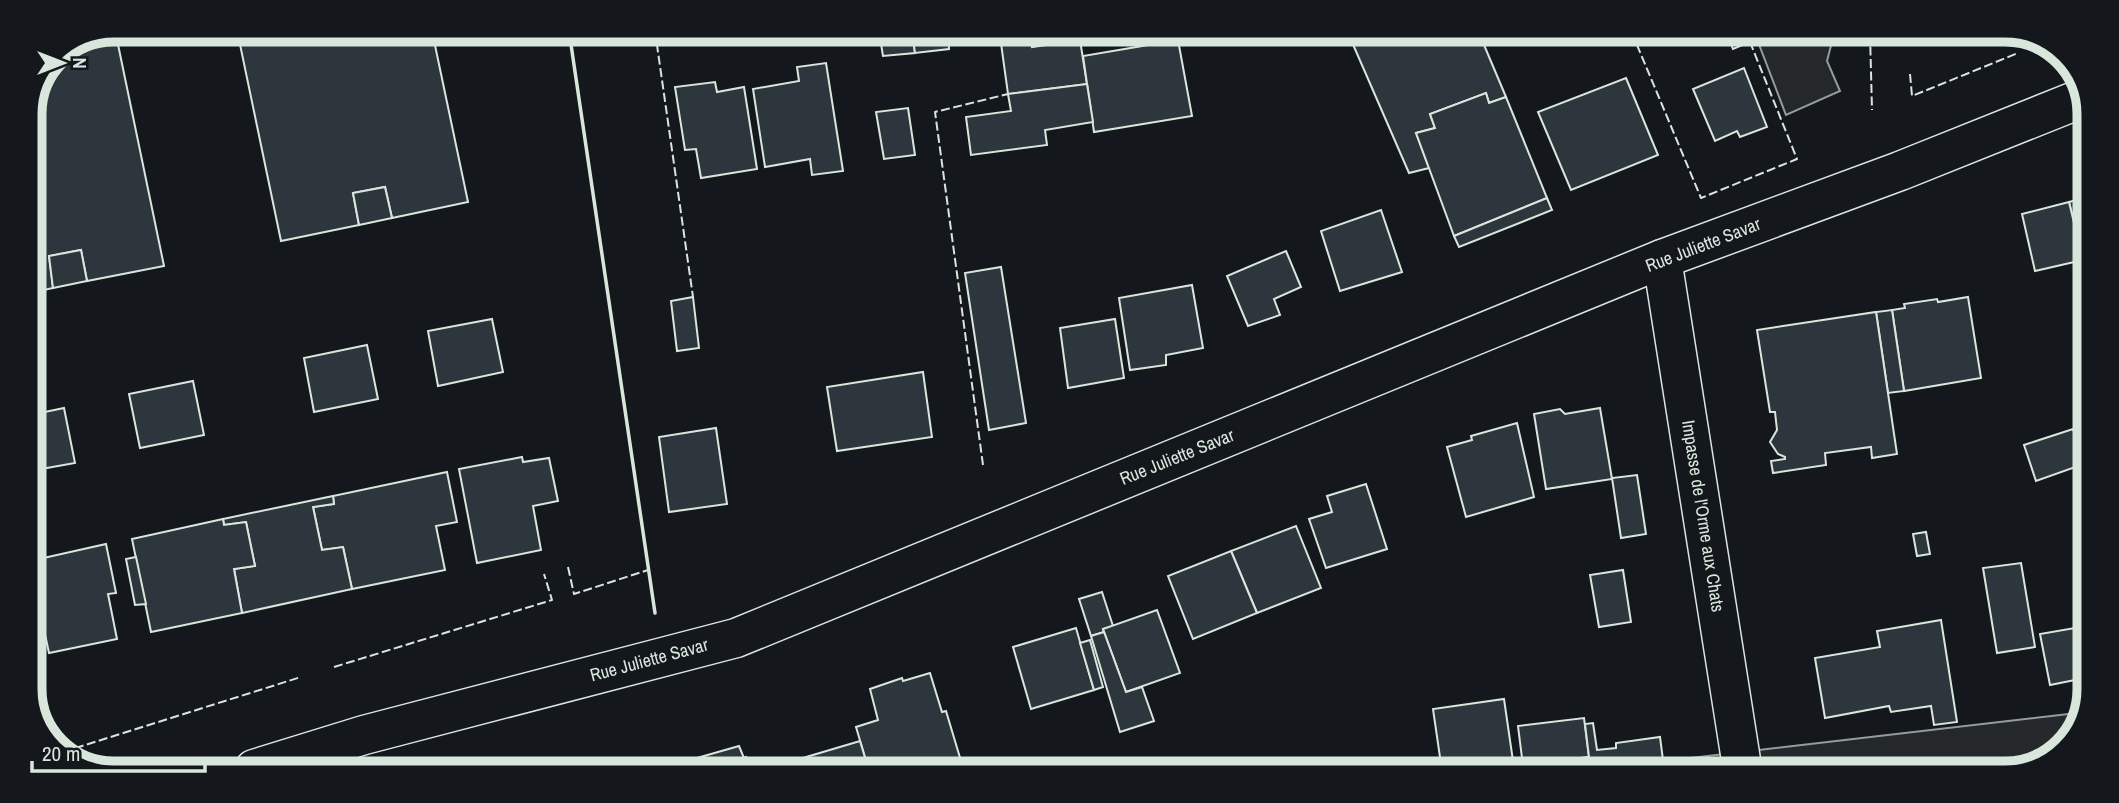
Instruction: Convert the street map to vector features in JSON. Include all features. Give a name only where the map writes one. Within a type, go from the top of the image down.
[{"type":"street","name":"Rue Juliette Savar","points":[[280,761],[364,735],[736,638],[1662,259],[1910,168],[2076,101]]},
{"type":"street","name":"Impasse de l'Orme aux Chats","points":[[1662,259],[1741,761]]},
{"type":"shaded area","points":[[1758,42],[1832,42],[1827,61],[1840,91],[1786,115]]},
{"type":"shaded area","points":[[2072,713],[2053,743],[2024,759],[1665,761]]},
{"type":"building","points":[[117,42],[164,266],[87,281],[81,250],[49,256],[53,288],[42,290],[43,100],[54,74],[74,54],[100,43]]},
{"type":"building","points":[[240,42],[434,42],[468,202],[392,218],[385,187],[353,193],[359,225],[281,241]]},
{"type":"building","points":[[881,42],[913,42],[915,53],[883,56]]},
{"type":"building","points":[[913,42],[949,42],[949,49],[915,53]]},
{"type":"building","points":[[1001,42],[1031,42],[1032,47],[1080,42],[1087,84],[1008,94]]},
{"type":"building","points":[[1178,42],[1192,116],[1094,132],[1083,56]]},
{"type":"building","points":[[1352,42],[1483,42],[1506,97],[1489,103],[1486,93],[1430,114],[1435,128],[1416,133],[1429,168],[1409,173]]},
{"type":"building","points":[[1730,42],[1750,42],[1733,49]]},
{"type":"building","points":[[826,63],[843,171],[812,175],[810,159],[765,167],[753,89],[799,81],[797,67]]},
{"type":"building","points":[[1744,68],[1767,127],[1740,137],[1737,131],[1715,141],[1693,89]]},
{"type":"building","points":[[1626,78],[1658,155],[1571,190],[1538,112]]},
{"type":"building","points":[[715,82],[717,92],[744,87],[757,169],[701,178],[696,149],[685,150],[675,87]]},
{"type":"building","points":[[1087,84],[1093,122],[1045,130],[1047,145],[971,155],[966,117],[1011,111],[1008,94]]},
{"type":"building","points":[[1486,93],[1489,103],[1506,97],[1547,198],[1454,236],[1416,133],[1435,128],[1430,114]]},
{"type":"building","points":[[908,108],[915,155],[884,159],[876,112]]},
{"type":"building","points":[[385,187],[392,218],[359,225],[353,193]]},
{"type":"building","points":[[1547,198],[1552,210],[1459,247],[1454,236]]},
{"type":"building","points":[[2077,200],[2077,235],[2069,202]]},
{"type":"building","points":[[2069,202],[2077,235],[2077,261],[2035,271],[2022,214]]},
{"type":"building","points":[[1381,210],[1402,272],[1340,291],[1321,231]]},
{"type":"building","points":[[81,250],[87,281],[53,288],[49,256]]},
{"type":"building","points":[[1286,251],[1301,287],[1274,299],[1280,315],[1248,326],[1227,276]]},
{"type":"building","points":[[1001,267],[1026,423],[989,430],[965,273]]},
{"type":"building","points":[[1192,285],[1203,348],[1166,355],[1166,365],[1130,370],[1119,298]]},
{"type":"building","points":[[693,297],[699,348],[677,351],[671,301]]},
{"type":"building","points":[[1968,297],[1981,378],[1904,391],[1892,310],[1905,308],[1904,304]]},
{"type":"building","points":[[1892,310],[1904,391],[1888,393],[1876,312]]},
{"type":"building","points":[[1876,312],[1897,454],[1872,458],[1871,447],[1825,453],[1826,465],[1773,473],[1771,461],[1785,457],[1778,454],[1770,442],[1777,430],[1775,412],[1770,412],[1757,330]]},
{"type":"building","points":[[492,319],[503,372],[438,386],[428,331]]},
{"type":"building","points":[[1115,319],[1124,378],[1068,388],[1060,328]]},
{"type":"building","points":[[367,345],[378,399],[314,412],[304,358]]},
{"type":"building","points":[[923,372],[932,437],[837,451],[827,387]]},
{"type":"building","points":[[193,381],[204,435],[140,448],[129,394]]},
{"type":"building","points":[[64,408],[75,463],[42,469],[42,413]]},
{"type":"building","points":[[1600,408],[1612,479],[1546,489],[1534,414],[1560,409],[1565,414]]},
{"type":"building","points":[[1517,423],[1534,497],[1466,517],[1447,447],[1472,440],[1471,436]]},
{"type":"building","points":[[716,428],[727,504],[669,512],[659,437]]},
{"type":"building","points":[[2073,429],[2077,442],[2077,466],[2036,481],[2024,445]]},
{"type":"building","points":[[522,457],[523,462],[549,458],[558,501],[533,506],[541,550],[477,563],[459,469]]},
{"type":"building","points":[[447,472],[457,522],[436,526],[445,570],[352,589],[343,547],[322,550],[313,507],[334,504],[333,496]]},
{"type":"building","points":[[1637,475],[1646,534],[1621,538],[1612,478]]},
{"type":"building","points":[[1366,484],[1387,549],[1326,568],[1309,519],[1332,512],[1327,496]]},
{"type":"building","points":[[333,496],[334,504],[313,507],[322,550],[343,547],[352,589],[242,613],[234,569],[255,566],[246,522],[224,525],[223,519]]},
{"type":"building","points":[[223,519],[224,525],[246,522],[255,566],[234,569],[242,613],[151,632],[132,539]]},
{"type":"building","points":[[1296,526],[1321,588],[1257,613],[1231,551]]},
{"type":"building","points":[[1926,532],[1930,554],[1917,556],[1913,534]]},
{"type":"building","points":[[106,544],[116,593],[108,594],[117,639],[49,653],[42,625],[42,558]]},
{"type":"building","points":[[1231,551],[1257,613],[1193,639],[1168,576]]},
{"type":"building","points":[[136,557],[146,604],[135,605],[126,559]]},
{"type":"building","points":[[2021,563],[2035,647],[1997,653],[1983,568]]},
{"type":"building","points":[[1623,570],[1631,622],[1599,627],[1590,575]]},
{"type":"building","points":[[1102,592],[1113,626],[1091,636],[1079,599]]},
{"type":"building","points":[[1157,610],[1180,673],[1126,692],[1103,629]]},
{"type":"building","points":[[1941,620],[1957,722],[1934,725],[1931,706],[1891,712],[1889,706],[1825,718],[1815,658],[1880,647],[1877,631]]},
{"type":"building","points":[[1076,628],[1094,690],[1031,709],[1013,647]]},
{"type":"building","points":[[2077,628],[2077,680],[2050,685],[2040,634]]},
{"type":"building","points":[[1104,632],[1126,692],[1142,687],[1154,721],[1120,732],[1091,636]]},
{"type":"building","points":[[1090,640],[1103,687],[1094,690],[1080,643]]},
{"type":"building","points":[[930,673],[942,712],[946,711],[961,761],[866,761],[856,727],[878,720],[870,689],[902,678],[903,681]]},
{"type":"building","points":[[1504,699],[1513,761],[1441,761],[1433,709]]},
{"type":"building","points":[[1584,718],[1589,757],[1560,761],[1522,761],[1518,726]]},
{"type":"building","points":[[1593,723],[1597,750],[1616,748],[1616,743],[1660,737],[1663,760],[1564,761],[1589,757],[1585,724]]},
{"type":"building","points":[[860,741],[866,761],[793,761]]},
{"type":"building","points":[[739,746],[744,758],[734,761],[686,761]]},
{"type":"fence","points":[[657,42],[693,297]]},
{"type":"fence","points":[[1636,42],[1701,198],[1797,159],[1750,42]]},
{"type":"fence","points":[[1870,42],[1872,110]]},
{"type":"fence","points":[[1910,74],[1912,96],[2018,53]]},
{"type":"fence","points":[[983,465],[935,112],[1008,94]]},
{"type":"fence","points":[[568,567],[574,594],[648,570]]},
{"type":"fence","points":[[334,667],[552,600],[544,574]]},
{"type":"fence","points":[[74,749],[301,677]]},
{"type":"wall","points":[[571,42],[655,613]]}]
